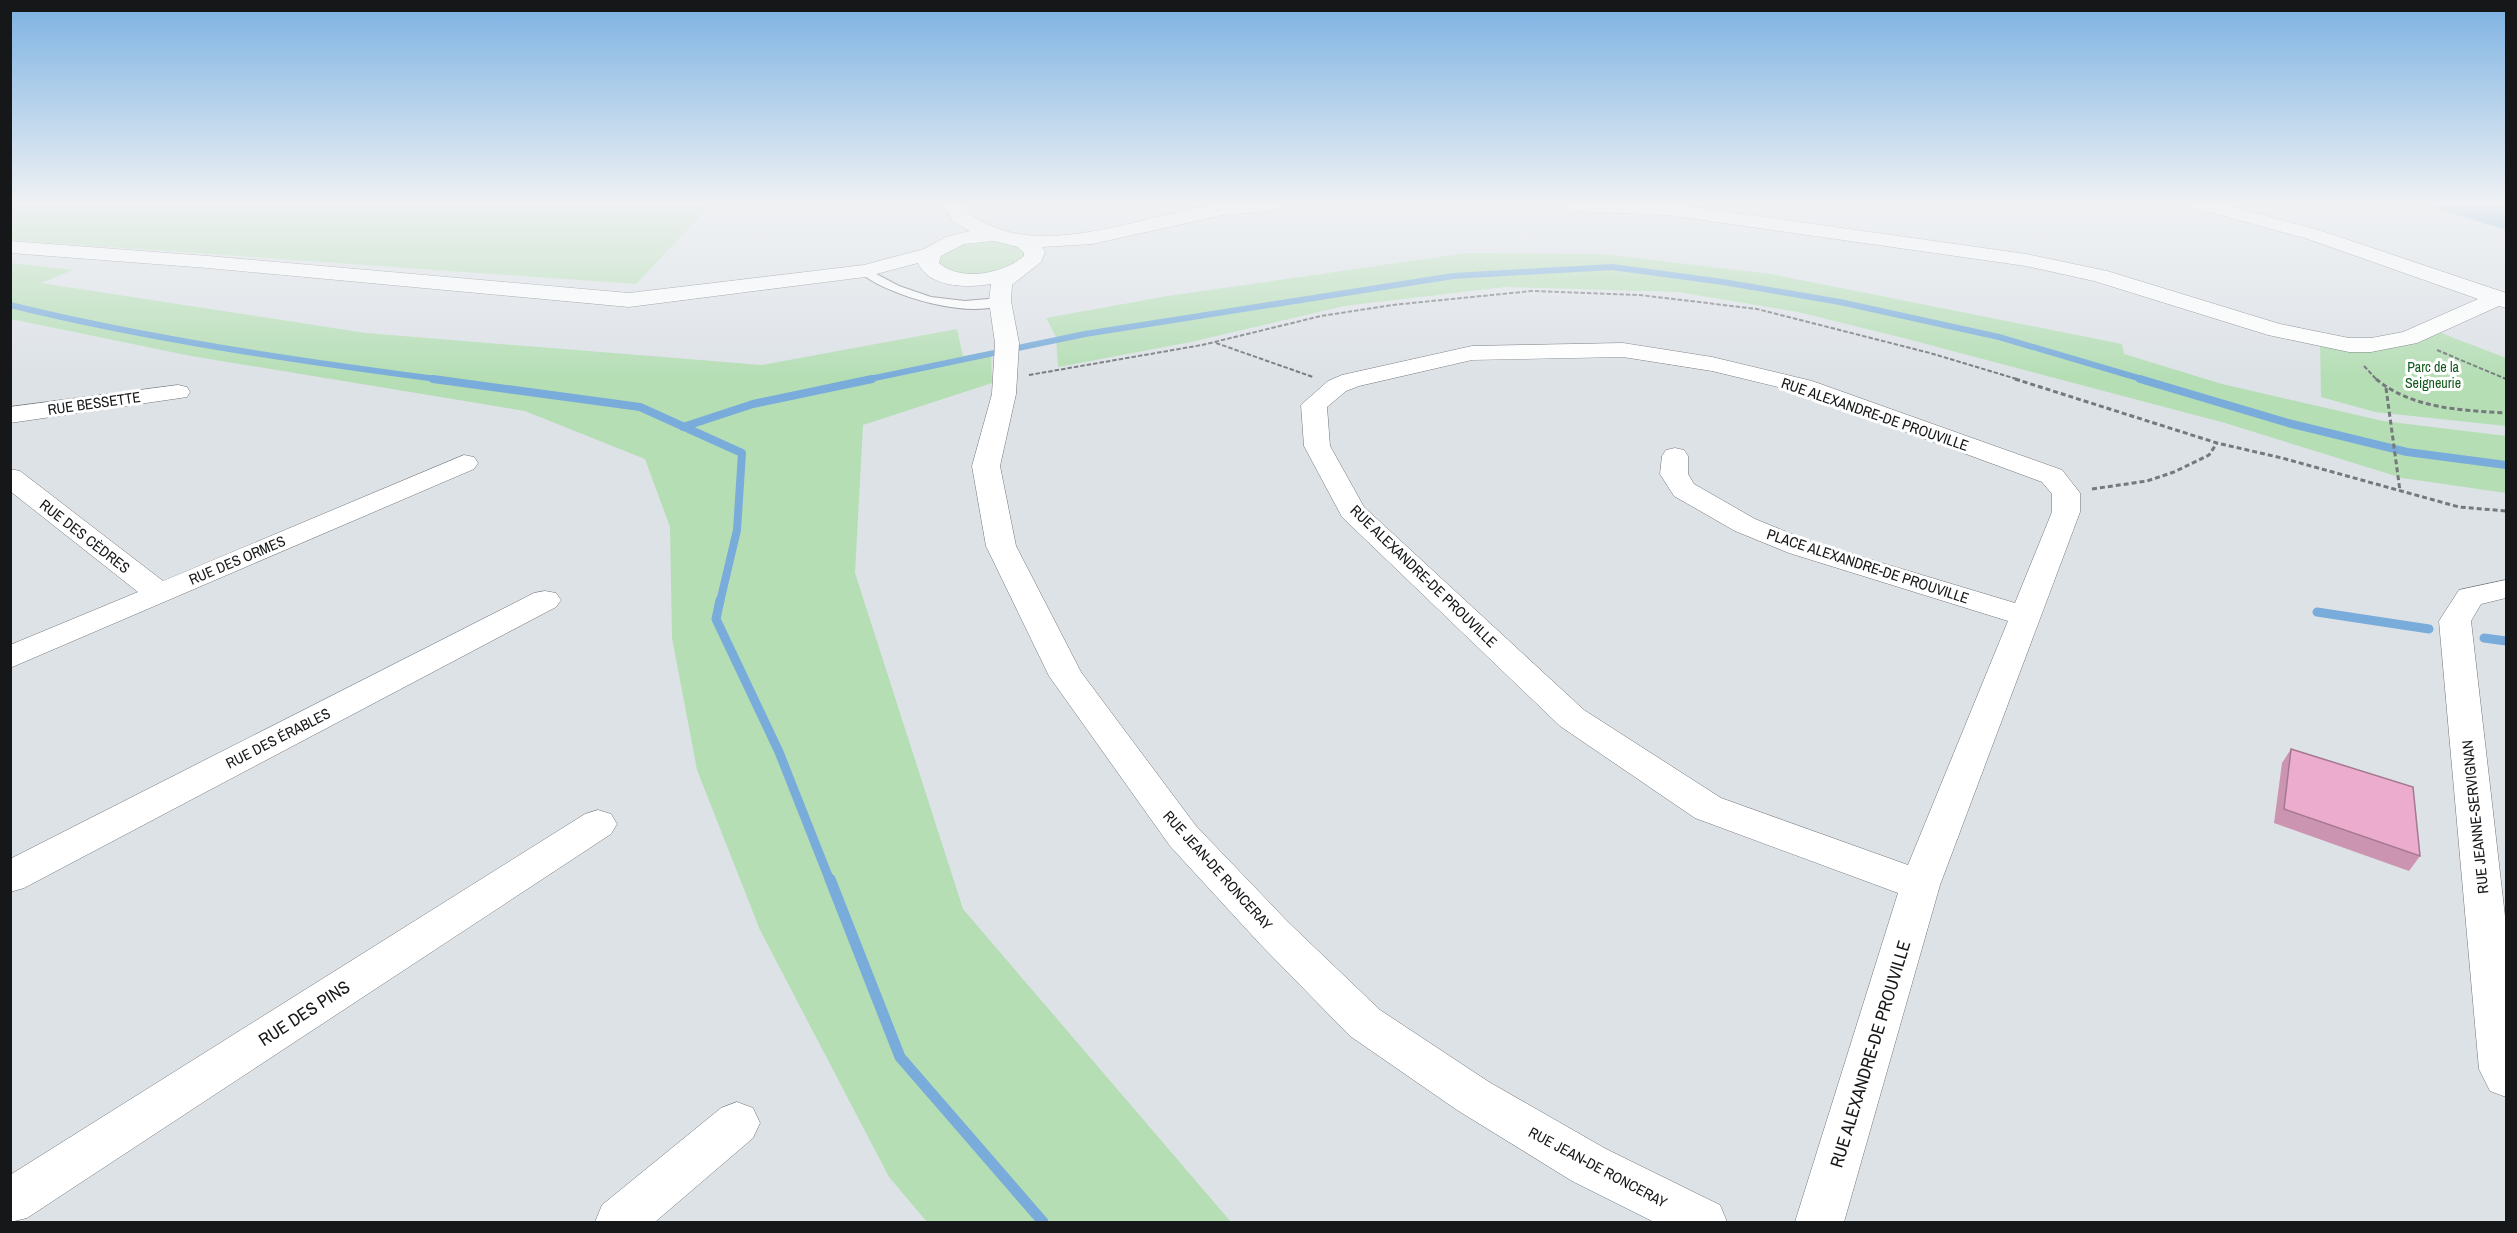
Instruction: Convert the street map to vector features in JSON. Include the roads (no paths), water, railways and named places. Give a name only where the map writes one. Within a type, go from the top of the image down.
[{"type":"street","points":[[222,263],[619,299],[666,297],[865,272],[938,273],[962,279],[985,289],[1019,268]]},
{"type":"street","points":[[865,272],[894,263]]},
{"type":"street","points":[[929,263],[938,273]]},
{"type":"street","points":[[1015,263],[1019,268]]},
{"type":"street","points":[[962,279],[986,278],[1032,263]]},
{"type":"street","points":[[2033,263],[2099,276],[2276,330],[2349,345],[2371,345],[2409,338],[2502,300]]},
{"type":"street","points":[[2394,263],[2502,300]]},
{"type":"street","name":"RUE JEAN-DE RONCERAY","points":[[1019,268],[1007,342],[1004,394],[986,466],[1000,546],[1066,676],[1183,836],[1274,933],[1365,1023],[1473,1096],[1589,1165],[1703,1222]]},
{"type":"street","name":"RUE ALEXANDRE-DE PROUVILLE","points":[[1820,1222],[1920,885],[2066,512],[2066,493],[2052,476],[1803,387],[1712,364],[1623,350],[1472,353],[1410,365],[1336,386],[1314,405],[1317,446],[1352,511],[1572,718],[1708,807],[1920,885]]},
{"type":"street","name":"RUE BESSETTE","points":[[10,415],[178,392]]},
{"type":"street","name":"PLACE ALEXANDRE-DE PROUVILLE","points":[[1675,456],[1674,474],[1684,490],[1745,525],[1799,547],[2025,616]]},
{"type":"street","name":"RUE DES ORMES","points":[[10,658],[464,463]]},
{"type":"street","name":"RUE DES CÈDRES","points":[[10,477],[160,594]]},
{"type":"street","name":"RUE JEANNE-SERVIGNAN","points":[[2506,589],[2470,597],[2455,621],[2501,1069],[2506,1077]]},
{"type":"street","name":"RUE DES ÉRABLES","points":[[10,877],[545,600]]},
{"type":"street","name":"RUE DES PINS","points":[[10,1202],[598,824]]},
{"type":"street","points":[[619,1222],[737,1123]]},
{"type":"lane","points":[[865,272],[888,287],[925,298],[966,305],[1019,268]]},
{"type":"waterway","points":[[865,380],[1085,334],[1453,276],[1612,267],[1723,282],[1840,302],[1999,337],[2145,380]]},
{"type":"waterway","points":[[10,305],[172,339],[444,380]]},
{"type":"waterway","points":[[433,379],[640,407],[684,427]]},
{"type":"waterway","points":[[684,427],[753,404],[872,379]]},
{"type":"waterway","points":[[2140,379],[2288,423],[2407,452],[2506,465]]},
{"type":"waterway","points":[[684,427],[742,453],[737,530],[720,602]]},
{"type":"waterway","points":[[720,600],[716,619],[779,752],[830,881]]},
{"type":"waterway","points":[[2317,612],[2429,629]]},
{"type":"waterway","points":[[2484,638],[2506,641]]},
{"type":"waterway","points":[[830,879],[900,1057],[1043,1222]]},
{"type":"park label","name":"Parc de la Seigneurie","points":[[2433,376]]}]
